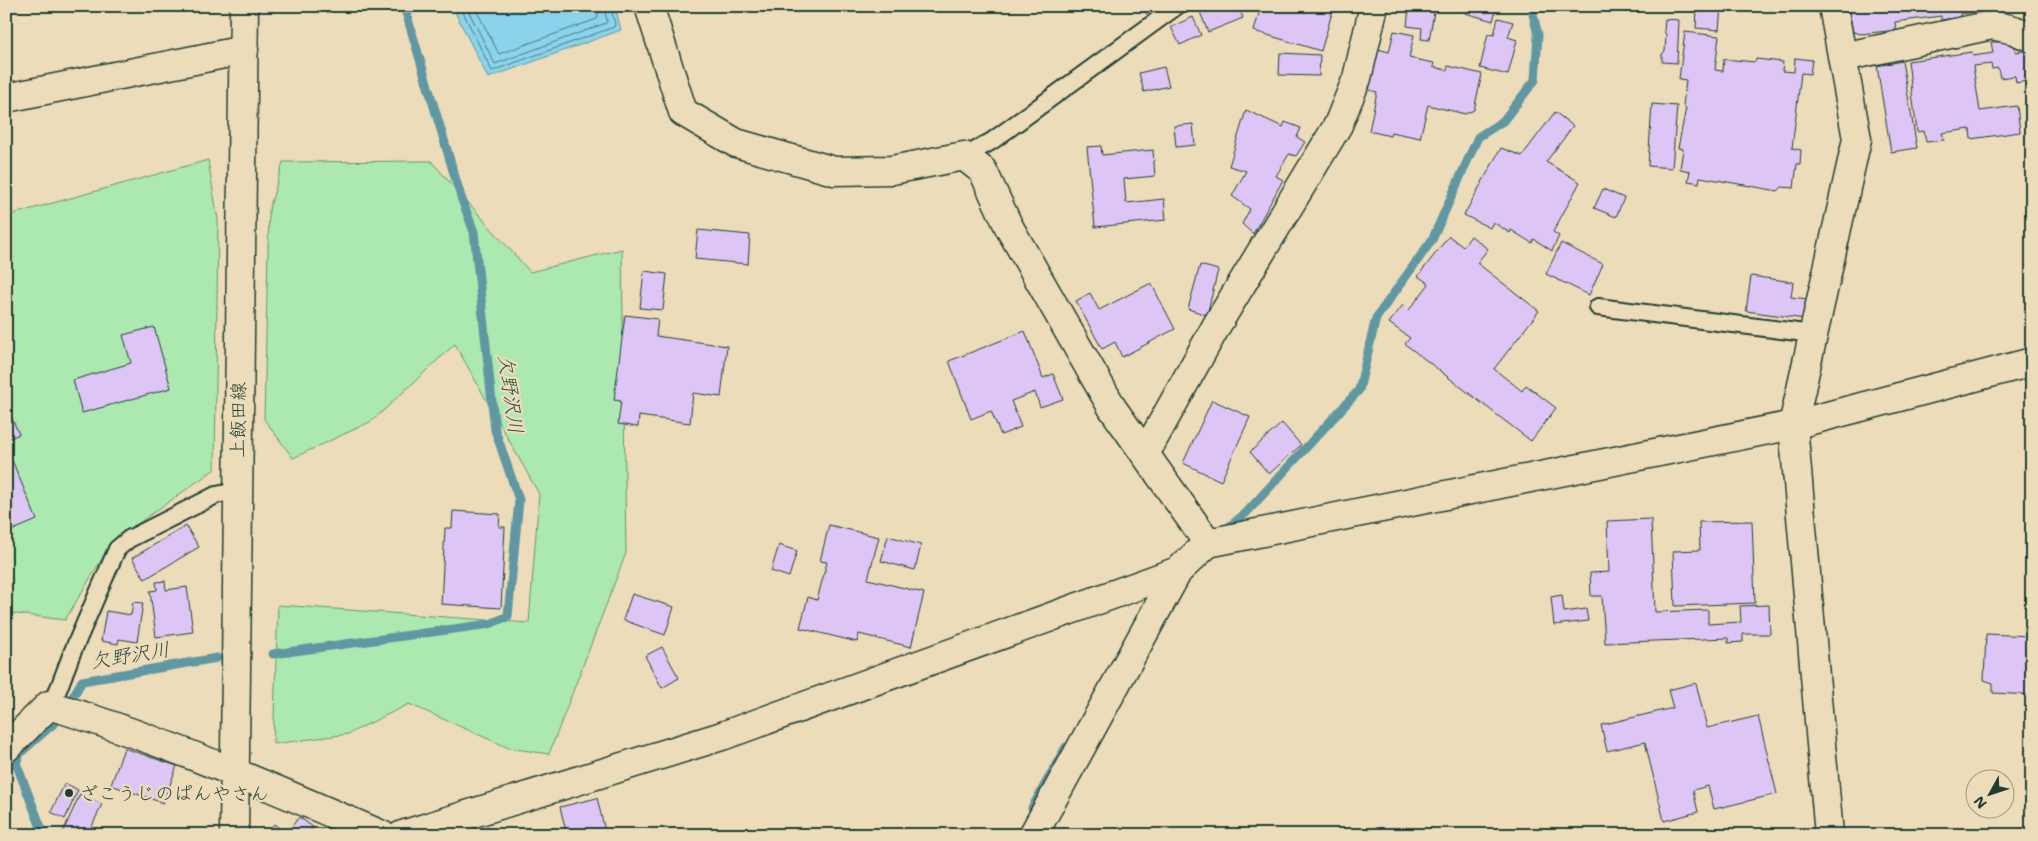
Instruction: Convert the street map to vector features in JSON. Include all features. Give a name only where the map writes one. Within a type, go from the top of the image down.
[{"type":"street","name":"上飯田線","points":[[234,835],[244,6]]},
{"type":"street","points":[[649,6],[683,112],[736,143],[834,171],[892,170],[964,156],[983,171],[1009,227],[1113,409],[1208,543]]},
{"type":"street","points":[[1145,454],[1223,315],[1338,125],[1357,78],[1374,6]]},
{"type":"street","points":[[1829,835],[1792,425],[1857,139],[1833,6]]},
{"type":"street","points":[[1843,58],[1992,25],[2014,30],[2032,38]]},
{"type":"street","points":[[6,98],[244,50]]},
{"type":"street","points":[[1034,835],[1178,571],[1208,543],[1792,425],[2032,362]]},
{"type":"street","points":[[402,835],[722,736],[1178,571]]},
{"type":"street","points":[[6,748],[49,704],[235,773],[382,835]]},
{"type":"lane","points":[[970,160],[976,150],[992,141],[1177,6]]},
{"type":"lane","points":[[1598,307],[1813,334]]},
{"type":"lane","points":[[49,704],[58,690],[117,550],[129,539],[216,495],[237,491]]},
{"type":"green space","points":[[208,160],[218,220],[215,469],[112,542],[65,620],[9,613],[6,616],[6,216]]},
{"type":"green space","points":[[431,161],[530,272],[622,249],[626,553],[549,754],[509,748],[409,704],[348,734],[273,744],[278,605],[529,623],[539,494],[455,344],[372,421],[293,458],[264,419],[269,210],[283,162]]},
{"type":"water","points":[[454,6],[615,6],[621,30],[488,78],[456,14]]},
{"type":"building","points":[[1141,6],[1160,6],[1160,7],[1148,16]]},
{"type":"building","points":[[1238,6],[1243,18],[1208,32],[1198,7]]},
{"type":"building","points":[[1261,6],[1334,6],[1321,51],[1254,31]]},
{"type":"building","points":[[1467,6],[1497,6],[1493,21],[1465,13]]},
{"type":"building","points":[[1689,6],[1721,6],[1719,30],[1696,28],[1697,9],[1689,8]]},
{"type":"building","points":[[1848,6],[1992,6],[1992,9],[1960,14],[1960,17],[1941,20],[1941,16],[1895,22],[1896,30],[1861,34],[1853,32]]},
{"type":"building","points":[[1409,8],[1434,12],[1429,40],[1421,39],[1422,28],[1407,26]]},
{"type":"building","points":[[1193,17],[1201,35],[1180,45],[1171,27]]},
{"type":"building","points":[[1498,18],[1513,22],[1508,37],[1517,40],[1508,75],[1480,68],[1488,34],[1494,35]]},
{"type":"building","points":[[1665,19],[1679,20],[1677,63],[1662,62],[1662,54],[1665,51]]},
{"type":"building","points":[[1394,31],[1414,35],[1409,58],[1434,63],[1433,67],[1447,70],[1448,66],[1482,74],[1474,110],[1465,114],[1428,105],[1420,138],[1391,132],[1390,136],[1369,131],[1377,92],[1369,90],[1378,49],[1389,52]]},
{"type":"building","points":[[1685,32],[1719,36],[1715,70],[1723,71],[1724,59],[1755,62],[1756,59],[1783,62],[1782,71],[1794,72],[1795,58],[1812,60],[1810,74],[1801,73],[1792,148],[1801,150],[1800,164],[1797,164],[1794,188],[1782,187],[1778,191],[1700,177],[1699,183],[1688,181],[1690,171],[1680,169],[1683,149],[1678,148],[1686,108],[1683,106],[1686,80],[1679,79]]},
{"type":"building","points":[[1991,42],[2014,42],[2016,52],[2030,50],[2032,80],[2016,83],[2015,76],[2000,78],[1998,68],[1992,69],[1991,64],[1973,66],[1980,111],[2017,106],[2020,132],[1971,139],[1970,129],[1942,133],[1944,140],[1926,142],[1924,131],[1917,132],[1908,61],[1972,52],[1973,56],[1993,53]]},
{"type":"building","points":[[1280,53],[1320,55],[1319,76],[1279,75]]},
{"type":"building","points":[[1902,61],[1917,148],[1891,152],[1877,66]]},
{"type":"building","points":[[1164,67],[1169,86],[1144,92],[1139,73]]},
{"type":"building","points":[[1652,104],[1677,106],[1672,168],[1648,166]]},
{"type":"building","points":[[1246,110],[1283,127],[1285,122],[1301,128],[1297,137],[1305,142],[1296,156],[1289,154],[1276,176],[1283,180],[1253,234],[1242,224],[1250,209],[1232,196],[1246,171],[1229,166]]},
{"type":"building","points":[[1555,112],[1573,126],[1546,162],[1580,182],[1553,232],[1559,236],[1552,251],[1534,239],[1532,243],[1511,230],[1510,233],[1493,222],[1490,228],[1464,215],[1501,148],[1522,156]]},
{"type":"building","points":[[1193,124],[1195,145],[1176,147],[1174,126]]},
{"type":"building","points":[[1101,146],[1102,155],[1153,150],[1155,176],[1124,179],[1126,203],[1164,199],[1166,220],[1095,227],[1087,147]]},
{"type":"building","points":[[1603,189],[1624,198],[1616,217],[1594,208]]},
{"type":"building","points":[[698,230],[750,235],[748,264],[695,259]]},
{"type":"building","points":[[1449,236],[1463,247],[1471,236],[1488,249],[1477,263],[1539,311],[1494,369],[1522,391],[1526,385],[1556,408],[1531,441],[1405,344],[1410,338],[1389,323],[1403,305],[1409,310],[1429,284],[1418,276]]},
{"type":"building","points":[[1561,243],[1603,264],[1589,295],[1546,274]]},
{"type":"building","points":[[1200,265],[1218,270],[1207,315],[1188,309]]},
{"type":"building","points":[[644,271],[667,274],[663,310],[640,308]]},
{"type":"building","points":[[1751,276],[1793,282],[1791,297],[1808,299],[1805,319],[1746,311]]},
{"type":"building","points":[[1151,283],[1175,329],[1122,357],[1115,342],[1102,349],[1076,301],[1090,293],[1099,310]]},
{"type":"building","points":[[625,315],[658,319],[656,336],[727,346],[721,397],[693,393],[690,423],[639,416],[638,427],[618,424],[621,401],[614,400]]},
{"type":"building","points":[[154,327],[171,388],[82,413],[73,380],[131,363],[123,335]]},
{"type":"building","points":[[1025,331],[1043,378],[1053,374],[1063,399],[1040,407],[1035,392],[1011,401],[1021,427],[1001,435],[991,411],[971,419],[949,361]]},
{"type":"building","points":[[1212,400],[1250,417],[1221,481],[1183,463]]},
{"type":"building","points":[[6,405],[19,434],[6,440]]},
{"type":"building","points":[[1282,423],[1301,445],[1269,474],[1250,452]]},
{"type":"building","points":[[6,446],[37,520],[6,533]]},
{"type":"building","points":[[453,511],[500,514],[499,527],[505,527],[501,608],[441,604],[445,528],[452,528]]},
{"type":"building","points":[[1651,519],[1655,612],[1708,610],[1708,624],[1741,622],[1740,606],[1769,605],[1770,634],[1743,634],[1743,642],[1728,643],[1728,638],[1605,643],[1602,596],[1591,596],[1590,573],[1609,572],[1607,521]]},
{"type":"building","points":[[1752,521],[1755,603],[1675,606],[1673,551],[1700,550],[1699,522]]},
{"type":"building","points":[[829,525],[879,537],[868,579],[924,593],[911,647],[859,634],[857,642],[800,628],[808,597],[817,600],[827,562],[820,561]]},
{"type":"building","points":[[186,526],[199,547],[145,579],[132,558]]},
{"type":"building","points":[[888,536],[921,545],[915,570],[881,561]]},
{"type":"building","points":[[779,545],[797,551],[789,577],[771,571]]},
{"type":"building","points":[[165,581],[166,590],[187,587],[193,632],[156,637],[150,591],[157,590],[156,582]]},
{"type":"building","points":[[632,594],[674,607],[665,635],[623,620]]},
{"type":"building","points":[[1562,595],[1564,612],[1586,609],[1588,621],[1554,625],[1551,597]]},
{"type":"building","points":[[133,602],[143,603],[137,642],[119,639],[118,644],[101,641],[106,611],[131,615]]},
{"type":"building","points":[[1986,634],[2032,636],[2032,695],[1993,693],[1993,683],[1984,680]]},
{"type":"building","points":[[662,647],[679,678],[662,688],[645,656]]},
{"type":"building","points":[[1696,683],[1707,728],[1758,716],[1777,794],[1714,809],[1708,786],[1693,790],[1698,812],[1664,821],[1645,742],[1607,751],[1601,725],[1673,708],[1668,690]]},
{"type":"building","points":[[124,748],[177,766],[163,803],[111,785]]},
{"type":"building","points":[[65,783],[78,790],[65,819],[51,812]]},
{"type":"building","points":[[80,794],[102,804],[88,835],[64,835],[62,834]]},
{"type":"building","points":[[597,798],[606,835],[567,835],[560,807]]},
{"type":"building","points":[[299,817],[313,827],[307,835],[272,835],[268,832],[274,824],[286,834]]},
{"type":"waterway","name":"欠野沢川","points":[[273,654],[490,624],[508,616],[519,500],[495,430],[474,232],[461,197],[404,6]]},
{"type":"waterway","points":[[1224,531],[1246,513],[1359,390],[1376,318],[1432,240],[1478,137],[1503,121],[1535,80],[1538,35],[1531,6]]},
{"type":"waterway","name":"欠野沢川","points":[[44,835],[16,763],[20,753],[62,716],[82,681],[217,658]]},
{"type":"waterway","points":[[1032,808],[1066,747]]},
{"type":"place","name":"ざこうじのぱんやさん","points":[[69,793]]}]
